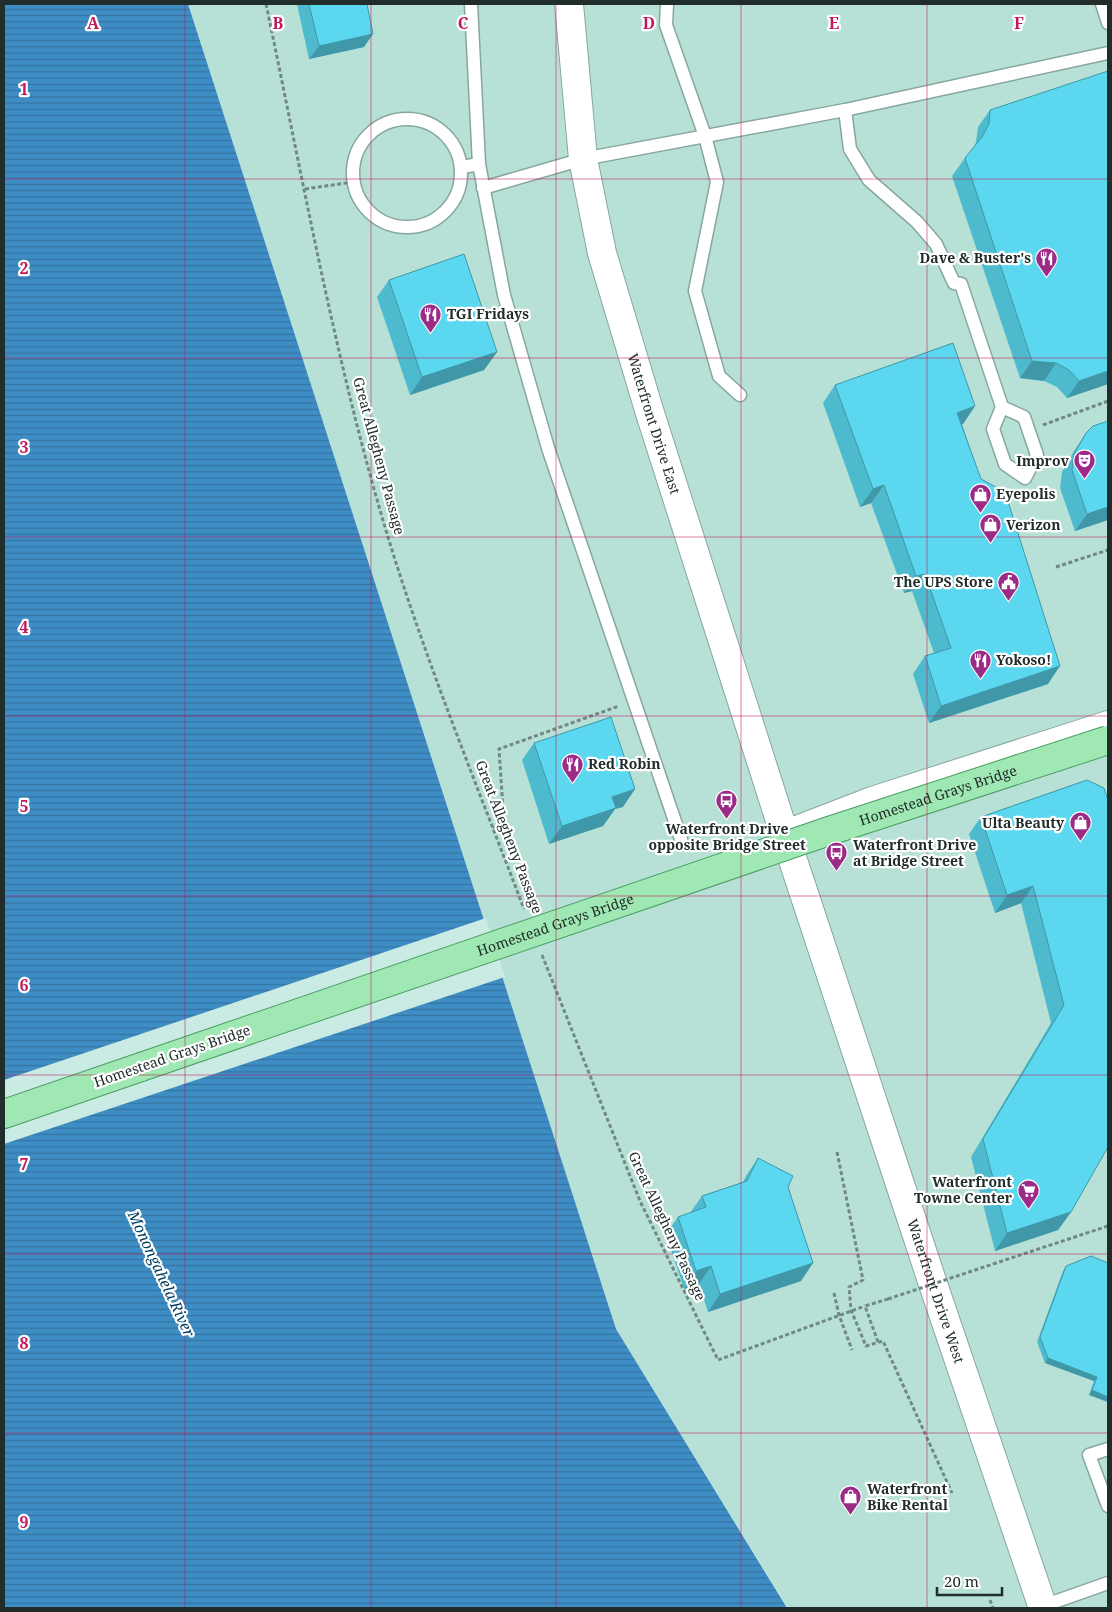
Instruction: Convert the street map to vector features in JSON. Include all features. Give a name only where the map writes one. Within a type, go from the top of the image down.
[{"type":"main road","name":"Homestead Grays Bridge","points":[[4,1114],[828,831],[1108,740]]},
{"type":"street","name":"Waterfront Drive East","points":[[569,4],[582,159],[602,253],[638,373],[784,833]]},
{"type":"street","points":[[784,833],[872,800],[1108,723]]},
{"type":"street","name":"Waterfront Drive West","points":[[784,833],[1040,1608]]},
{"type":"lane","points":[[471,4],[478,164],[504,295],[548,448],[681,839]]},
{"type":"lane","points":[[667,4],[666,25],[705,136],[718,182],[695,291],[719,376],[740,395]]},
{"type":"lane","points":[[1102,4],[1108,23]]},
{"type":"lane","points":[[483,188],[582,159],[845,110],[1108,53]]},
{"type":"lane","points":[[845,110],[850,149],[869,180],[917,222],[936,244],[954,283],[961,284],[1002,407],[992,429],[1005,464],[1026,478],[1037,455],[1024,417],[1002,407]]},
{"type":"lane","points":[[418,119],[448,135],[462,167],[458,195],[440,217],[415,228],[387,224],[364,208],[353,182],[358,148],[383,123],[418,119]]},
{"type":"lane","points":[[462,167],[478,164]]},
{"type":"lane","points":[[1108,1449],[1089,1455],[1108,1506]]},
{"type":"lane","points":[[1040,1608],[1108,1583]]},
{"type":"path","name":"Great Allegheny Passage","points":[[266,4],[350,398],[382,516],[407,596],[525,910]]},
{"type":"path","points":[[305,189],[353,182]]},
{"type":"path","points":[[1052,421],[1108,401]]},
{"type":"path","points":[[1056,567],[1108,550]]},
{"type":"path","points":[[493,828],[504,823],[499,750],[634,700]]},
{"type":"path","name":"Great Allegheny Passage","points":[[539,946],[640,1201],[718,1360],[852,1310],[888,1300],[1108,1226]]},
{"type":"path","points":[[837,1152],[864,1280],[848,1287],[852,1310],[866,1346],[883,1341],[952,1493]]},
{"type":"path","points":[[834,1293],[839,1315],[852,1350]]},
{"type":"path","points":[[865,1306],[878,1342]]},
{"type":"path","points":[[990,1600],[993,1608]]},
{"type":"shaded area","points":[[188,4],[1108,4],[1108,1608],[788,1608],[616,1329]]},
{"type":"water","name":"Monongahela River","points":[[4,4],[188,4],[616,1329],[787,1608],[4,1608]]},
{"type":"pier","points":[[486,918],[505,977],[4,1144],[4,1080]]},
{"type":"building","points":[[309,4],[367,4],[373,34],[319,46]]},
{"type":"building","name":"Dave & Buster's","points":[[1108,71],[1108,371],[1079,381],[1069,370],[1056,363],[1032,361],[965,158],[982,137],[989,124],[990,110]]},
{"type":"building","name":"TGI Fridays","points":[[464,254],[497,352],[422,377],[389,280]]},
{"type":"building","points":[[953,343],[975,406],[957,413],[981,479],[1005,492],[1060,666],[941,706],[925,656],[951,648],[925,574],[916,576],[884,485],[873,489],[835,385]]},
{"type":"building","name":"Improv","points":[[1108,421],[1108,507],[1087,514],[1072,470],[1074,454],[1086,433],[1093,426]]},
{"type":"building","name":"Red Robin","points":[[611,717],[635,789],[612,797],[616,808],[562,826],[534,743]]},
{"type":"building","points":[[1087,780],[1104,788],[1108,800],[1108,1147],[1071,1212],[1007,1233],[983,1139],[1064,1005],[1033,886],[1007,895],[981,817]]},
{"type":"building","points":[[758,1158],[793,1176],[788,1187],[813,1263],[720,1294],[711,1266],[696,1271],[678,1217],[706,1207],[702,1196],[747,1181]]},
{"type":"building","points":[[1091,1256],[1108,1263],[1108,1397],[1092,1390],[1097,1377],[1048,1358],[1040,1337],[1066,1266]]},
{"type":"place","name":"Dave & Buster's","points":[[1047,277]]},
{"type":"place","name":"TGI Fridays","points":[[431,333]]},
{"type":"place","name":"Improv","points":[[1085,480]]},
{"type":"place","name":"Eyepolis","points":[[980,513]]},
{"type":"place","name":"Verizon","points":[[990,544]]},
{"type":"place","name":"The UPS Store","points":[[1009,601]]},
{"type":"place","name":"Yokoso!","points":[[980,679]]},
{"type":"place","name":"Red Robin","points":[[572,783]]},
{"type":"place","name":"Waterfront Drive opposite Bridge Street","points":[[727,820]]},
{"type":"place","name":"Ulta Beauty","points":[[1080,842]]},
{"type":"place","name":"Waterfront Drive at Bridge Street","points":[[837,872]]},
{"type":"place","name":"Waterfront Towne Center","points":[[1028,1209]]},
{"type":"place","name":"Waterfront Bike Rental","points":[[851,1516]]}]
